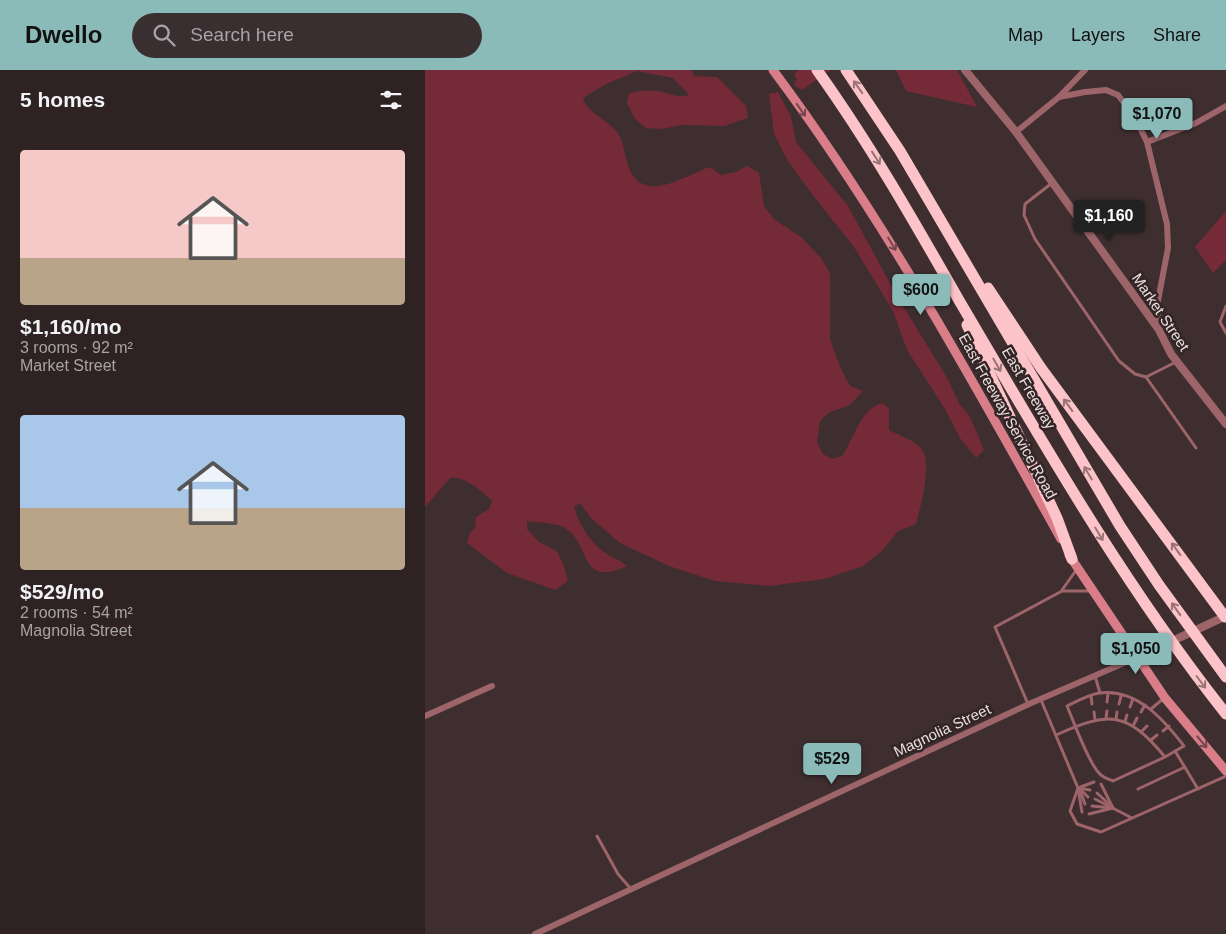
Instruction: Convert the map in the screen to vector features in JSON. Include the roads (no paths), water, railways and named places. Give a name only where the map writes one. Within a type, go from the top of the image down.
[{"type":"highway","name":"East Freeway","points":[[817,70],[891,182],[1103,541],[1153,615],[1226,714]]},
{"type":"highway","name":"East Freeway","points":[[846,70],[869,104],[944,227],[1115,518],[1159,585],[1226,677]]},
{"type":"highway","points":[[944,227],[1051,382],[1226,617]]},
{"type":"highway","points":[[929,247],[1053,509],[1075,564]]},
{"type":"main road","name":"East Freeway Service Road","points":[[773,70],[876,217],[952,344],[1075,564],[1165,698],[1226,771]]},
{"type":"street","name":"Market Street","points":[[965,70],[1016,132],[1159,330],[1177,361],[1226,424]]},
{"type":"street","points":[[1016,132],[1059,97],[1085,70]]},
{"type":"street","points":[[1059,97],[1106,90],[1118,95],[1133,116],[1147,142],[1167,224],[1169,248],[1157,306],[1159,330]]},
{"type":"street","points":[[1147,142],[1196,123],[1226,106]]},
{"type":"street","name":"Magnolia Street","points":[[535,934],[1029,704],[1138,658],[1226,617]]},
{"type":"street","points":[[425,716],[492,686]]},
{"type":"lane","points":[[1052,182],[1025,204],[1023,215],[1035,239],[1119,361],[1135,374],[1146,378],[1196,448]]},
{"type":"lane","points":[[1226,306],[1220,322],[1226,333]]},
{"type":"lane","points":[[1146,378],[1177,361]]},
{"type":"lane","points":[[1062,591],[1075,564]]},
{"type":"lane","points":[[1029,704],[995,627],[1062,591],[1094,591]]},
{"type":"lane","points":[[1095,676],[1100,693]]},
{"type":"lane","points":[[1100,693],[1108,693],[1133,699],[1151,709],[1169,726],[1184,746],[1120,779],[1104,778],[1095,769],[1067,706],[1100,693]]},
{"type":"lane","points":[[1107,702],[1108,693]]},
{"type":"lane","points":[[1091,696],[1093,704]]},
{"type":"lane","points":[[1119,704],[1121,696]]},
{"type":"lane","points":[[1151,709],[1165,698]]},
{"type":"lane","points":[[1041,699],[1085,804]]},
{"type":"lane","points":[[1130,707],[1133,699]]},
{"type":"lane","points":[[1141,712],[1145,705]]},
{"type":"lane","points":[[1106,718],[1107,711]]},
{"type":"lane","points":[[1094,712],[1095,719]]},
{"type":"lane","points":[[1116,719],[1117,712]]},
{"type":"lane","points":[[1125,722],[1127,715]]},
{"type":"lane","points":[[1153,720],[1157,715]]},
{"type":"lane","points":[[1133,726],[1137,718]]},
{"type":"lane","points":[[1056,735],[1095,719],[1116,719],[1133,726],[1141,732],[1151,740],[1165,757]]},
{"type":"lane","points":[[1141,732],[1147,726]]},
{"type":"lane","points":[[1163,731],[1169,726]]},
{"type":"lane","points":[[1151,740],[1157,735]]},
{"type":"lane","points":[[1175,751],[1198,789]]},
{"type":"lane","points":[[1138,790],[1185,767]]},
{"type":"lane","points":[[1093,782],[1078,788],[1070,811],[1077,824],[1101,832],[1226,776]]},
{"type":"lane","points":[[1101,784],[1114,808]]},
{"type":"lane","points":[[1078,788],[1090,790]]},
{"type":"lane","points":[[1078,788],[1088,797]]},
{"type":"lane","points":[[1078,788],[1082,812]]},
{"type":"lane","points":[[1097,793],[1114,808]]},
{"type":"lane","points":[[1095,799],[1132,818]]},
{"type":"lane","points":[[1092,806],[1114,808]]},
{"type":"lane","points":[[1089,814],[1114,808]]},
{"type":"lane","points":[[597,836],[618,874],[631,890]]}]
